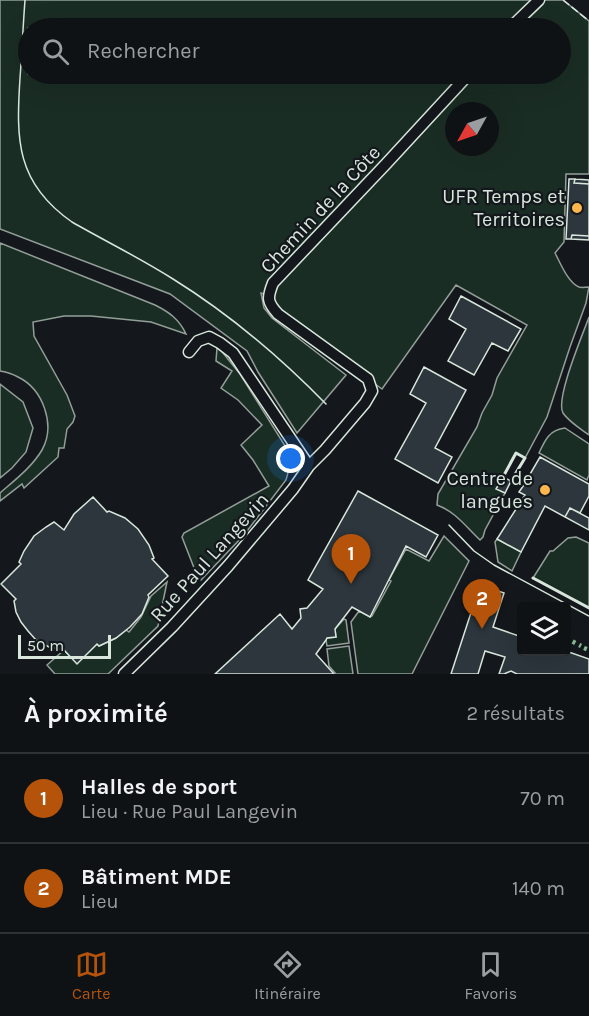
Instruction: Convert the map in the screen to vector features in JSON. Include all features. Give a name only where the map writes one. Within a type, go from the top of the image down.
[{"type":"street","points":[[520,18],[538,0]]},
{"type":"street","name":"Chemin de la Côte","points":[[309,466],[326,450],[365,403],[372,391],[368,379],[278,314],[270,305],[268,295],[273,283],[460,84]]},
{"type":"street","points":[[189,352],[198,341],[209,337],[232,353],[309,466]]},
{"type":"street","name":"Rue Paul Langevin","points":[[124,674],[172,627],[228,566],[293,489],[309,466]]},
{"type":"green space","points":[[0,0],[563,0],[589,21],[589,174],[566,174],[564,242],[555,253],[575,285],[589,287],[586,303],[547,417],[525,458],[516,453],[497,488],[505,493],[480,540],[455,516],[437,505],[438,494],[477,427],[497,378],[527,325],[456,285],[382,389],[278,314],[268,295],[261,293],[264,308],[272,318],[346,375],[297,433],[247,351],[170,294],[0,229]]},
{"type":"green space","points":[[0,243],[155,305],[173,317],[186,334],[151,322],[91,316],[64,316],[33,322],[34,336],[67,395],[75,416],[67,429],[64,448],[59,448],[58,457],[24,488],[22,484],[0,501],[0,493],[38,456],[48,430],[45,409],[34,390],[18,377],[0,371]]},
{"type":"green space","points":[[589,317],[589,435],[563,413],[562,406],[566,381]]},
{"type":"green space","points":[[217,348],[240,374],[287,449],[289,464],[286,480],[244,535],[201,580],[198,578],[182,537],[184,533],[269,486],[241,445],[262,425],[238,400],[221,388],[232,371],[216,361]]},
{"type":"green space","points":[[0,384],[23,402],[33,428],[26,452],[0,478]]},
{"type":"green space","points":[[565,428],[589,444],[587,480],[539,453],[551,433]]},
{"type":"green space","points":[[444,536],[469,561],[412,674],[358,674],[351,622],[359,611],[372,616],[406,549],[429,561]]},
{"type":"green space","points":[[576,537],[589,543],[589,608],[533,578],[550,551],[568,538]]},
{"type":"green space","points":[[497,539],[521,552],[512,571],[498,562],[495,542]]},
{"type":"green space","points":[[167,582],[158,626],[108,674],[55,674],[47,665],[64,650],[77,663],[97,644],[99,646],[116,638],[126,630],[129,632],[141,617],[151,596]]},
{"type":"green space","points":[[344,619],[349,643],[327,646],[327,638],[336,637],[335,629]]},
{"type":"green space","points":[[349,646],[353,674],[336,674],[329,666],[327,649]]},
{"type":"building","name":"UFR Temps et Territoires","points":[[569,179],[575,179],[574,183],[589,184],[589,236],[572,235],[571,239],[566,239]]},
{"type":"building","points":[[575,179],[589,180],[589,184],[574,183]]},
{"type":"building","points":[[572,235],[589,236],[589,240],[571,239]]},
{"type":"building","points":[[461,296],[521,329],[508,351],[492,343],[474,375],[448,361],[466,329],[449,319]]},
{"type":"building","points":[[424,367],[466,390],[435,448],[452,457],[438,483],[395,459],[426,403],[410,394]]},
{"type":"building","points":[[540,457],[589,484],[589,496],[580,513],[570,508],[565,517],[545,506],[521,552],[497,539],[525,495],[519,492],[527,483]]},
{"type":"building","points":[[503,477],[511,481],[505,493],[496,489]]},
{"type":"building","points":[[358,491],[438,535],[426,557],[406,546],[370,617],[352,607],[335,629],[336,637],[327,638],[316,654],[334,674],[215,674],[280,614],[292,629],[301,618],[300,609],[307,608],[323,589],[308,580]]},
{"type":"building","points":[[93,497],[107,512],[125,518],[138,529],[149,545],[154,558],[152,559],[168,576],[148,595],[142,614],[130,627],[116,638],[99,646],[97,644],[77,664],[64,650],[49,647],[36,640],[16,612],[14,601],[16,599],[1,584],[21,564],[19,562],[24,551],[34,536],[54,522],[64,530],[74,514]]},
{"type":"building","points":[[570,508],[589,518],[589,530],[565,517]]},
{"type":"building","points":[[480,585],[504,593],[493,627],[517,635],[517,656],[571,656],[571,653],[589,659],[589,674],[517,674],[511,671],[499,674],[505,657],[485,651],[478,674],[451,674]]},
{"type":"tram line","points":[[24,18],[25,0]]},
{"type":"tram line","points":[[20,84],[20,141],[24,159],[30,176],[40,192],[54,207],[72,222],[161,271],[215,307],[272,352],[326,404]]},
{"type":"tram line","points":[[449,525],[474,551],[494,565],[589,616]]},
{"type":"hedge","points":[[571,641],[581,646]]},
{"type":"hedge","points":[[584,648],[589,650]]},
{"type":"fence","points":[[563,0],[589,21]]},
{"type":"wall","points":[[503,477],[516,453],[525,458],[511,481]]},
{"type":"wall","points":[[533,578],[589,608]]},
{"type":"place","name":"UFR Temps et Territoires","points":[[577,208]]},
{"type":"place","name":"Centre de langues","points":[[545,490]]},
{"type":"place","name":"Halles de sport","points":[[351,584]]},
{"type":"place","name":"Bâtiment MDE","points":[[482,629]]}]
